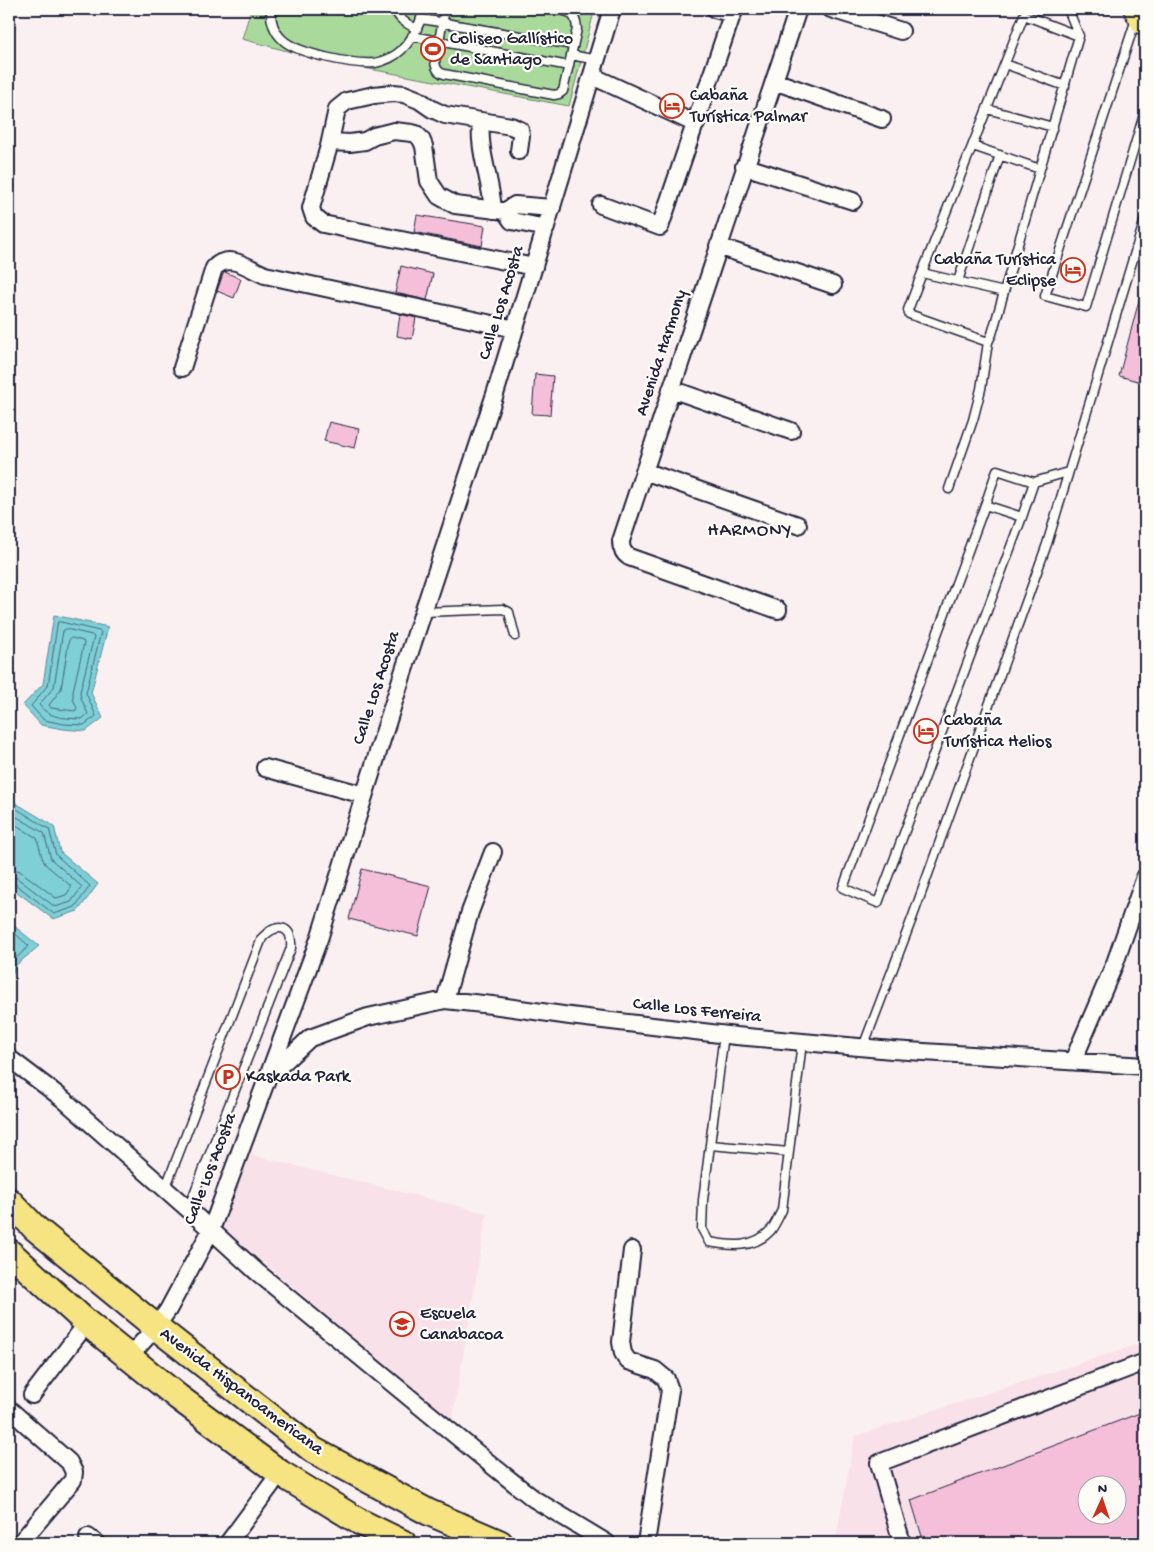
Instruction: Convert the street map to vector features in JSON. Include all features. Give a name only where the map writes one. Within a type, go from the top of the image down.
[{"type":"main road","name":"Avenida Hispanoamericana","points":[[9,1201],[35,1228],[156,1327],[313,1450],[428,1512],[500,1543]]},
{"type":"main road","points":[[9,1252],[87,1323],[178,1397],[280,1474],[394,1541]]},
{"type":"street","name":"Calle Los Acosta","points":[[129,1357],[156,1327],[168,1310],[211,1230],[319,939],[493,400],[612,9]]},
{"type":"street","points":[[601,205],[660,227],[733,11],[715,9]]},
{"type":"street","name":"Avenida Harmony","points":[[778,610],[636,560],[624,553],[621,548],[621,541],[744,166],[798,9]]},
{"type":"street","points":[[832,9],[901,31]]},
{"type":"street","points":[[594,68],[696,124]]},
{"type":"street","points":[[774,81],[882,119]]},
{"type":"street","points":[[519,151],[520,130],[512,126],[445,115],[404,94],[374,95],[347,101],[337,109],[330,142],[311,208],[314,217],[323,224],[534,267]]},
{"type":"street","points":[[481,121],[482,157],[499,210],[512,221],[546,228]]},
{"type":"street","points":[[330,142],[350,143],[364,141],[374,136],[394,131],[416,134],[424,146],[429,181],[439,196],[455,205],[499,210],[515,205],[552,208]]},
{"type":"street","points":[[744,166],[853,201]]},
{"type":"street","points":[[718,246],[833,285]]},
{"type":"street","points":[[182,368],[214,268],[218,263],[226,260],[234,260],[265,274],[515,329]]},
{"type":"street","points":[[671,389],[791,431]]},
{"type":"street","points":[[644,471],[798,525]]},
{"type":"street","points":[[265,768],[364,795]]},
{"type":"street","points":[[445,1000],[470,912],[493,852]]},
{"type":"street","points":[[1073,1061],[1115,964],[1145,877]]},
{"type":"street","name":"Calle Los Ferreira","points":[[267,1078],[310,1038],[368,1017],[445,1000],[802,1042],[1145,1066]]},
{"type":"street","points":[[9,1058],[63,1100],[257,1272],[534,1499],[608,1543]]},
{"type":"street","points":[[632,1250],[620,1342],[623,1353],[628,1360],[655,1370],[666,1379],[670,1390],[646,1543]]},
{"type":"street","points":[[32,1395],[87,1323]]},
{"type":"street","points":[[902,1543],[879,1463],[1145,1362]]},
{"type":"street","points":[[11,1415],[69,1462],[74,1472],[73,1480],[20,1543]]},
{"type":"street","points":[[228,1543],[280,1474]]},
{"type":"lane","points":[[271,9],[270,17],[272,24],[284,40],[301,50],[359,63],[376,63],[392,58],[401,50],[417,29],[424,9]]},
{"type":"lane","points":[[395,9],[399,17],[417,29]]},
{"type":"lane","points":[[445,9],[435,62],[439,72],[554,95],[563,91],[577,29],[574,15],[554,9]]},
{"type":"lane","points":[[988,342],[909,314],[908,310],[1024,15],[1031,9]]},
{"type":"lane","points":[[949,489],[973,420],[981,389],[988,342],[992,334],[1079,36],[1068,9]]},
{"type":"lane","points":[[1140,13],[1045,296],[1086,307],[1145,111]]},
{"type":"lane","points":[[1024,15],[1079,36]]},
{"type":"lane","points":[[422,19],[573,45]]},
{"type":"lane","points":[[412,36],[569,66]]},
{"type":"lane","points":[[571,54],[594,68]]},
{"type":"lane","points":[[1005,64],[1065,86]]},
{"type":"lane","points":[[987,109],[1053,127]]},
{"type":"lane","points":[[973,146],[1040,169]]},
{"type":"lane","points":[[958,281],[1000,155]]},
{"type":"lane","points":[[863,1047],[913,916],[1044,553],[1145,219]]},
{"type":"lane","points":[[922,273],[1004,292]]},
{"type":"lane","points":[[1034,482],[878,903],[843,888],[986,505],[997,470],[1034,482],[1068,472]]},
{"type":"lane","points":[[986,505],[1022,517]]},
{"type":"lane","points":[[423,612],[502,609],[509,612],[515,636]]},
{"type":"lane","points":[[165,1189],[262,938],[269,931],[283,928],[289,932],[292,939],[291,948],[188,1209]]},
{"type":"lane","points":[[724,1034],[703,1200],[702,1229],[709,1242],[729,1246],[752,1244],[770,1231],[782,1210],[802,1042]]},
{"type":"lane","points":[[710,1145],[789,1152]]},
{"type":"shaded area","name":"Escuela Canabacoa","points":[[248,1154],[487,1213],[452,1422],[220,1225]]},
{"type":"shaded area","points":[[1145,1342],[1145,1543],[835,1543],[855,1436]]},
{"type":"green space","name":"Coliseo Gallístico de Santiago","points":[[251,9],[595,9],[569,106],[321,60],[242,39]]},
{"type":"water","points":[[54,615],[108,627],[91,693],[103,718],[86,731],[41,725],[23,705],[43,684]]},
{"type":"water","points":[[14,802],[54,826],[60,852],[98,884],[78,911],[53,919],[9,886],[9,809]]},
{"type":"water","points":[[9,922],[39,946],[15,966],[9,985]]},
{"type":"building","points":[[417,215],[485,226],[482,246],[414,232]]},
{"type":"building","points":[[401,266],[433,274],[427,300],[395,293]]},
{"type":"building","points":[[225,272],[241,279],[234,298],[217,291]]},
{"type":"building","points":[[1142,289],[1145,290],[1145,383],[1119,376]]},
{"type":"building","points":[[400,314],[416,318],[412,339],[397,336]]},
{"type":"building","points":[[535,374],[553,376],[550,415],[532,414]]},
{"type":"building","points":[[329,422],[359,429],[355,448],[324,441]]},
{"type":"building","points":[[362,869],[431,886],[418,936],[349,919]]},
{"type":"building","points":[[1145,1411],[1145,1543],[924,1543],[911,1500]]},
{"type":"place","name":"Coliseo Gallístico de Santiago","points":[[433,49]]},
{"type":"place","name":"Cabaña Turística Palmar","points":[[672,106]]},
{"type":"place","name":"Cabaña Turística Eclipse","points":[[1073,270]]},
{"type":"place","name":"Cabaña Turística Helios","points":[[926,731]]},
{"type":"place","name":"Kaskada Park","points":[[228,1077]]},
{"type":"place","name":"Escuela Canabacoa","points":[[402,1324]]},
{"type":"district","name":"HARMONY","points":[[750,531]]}]
